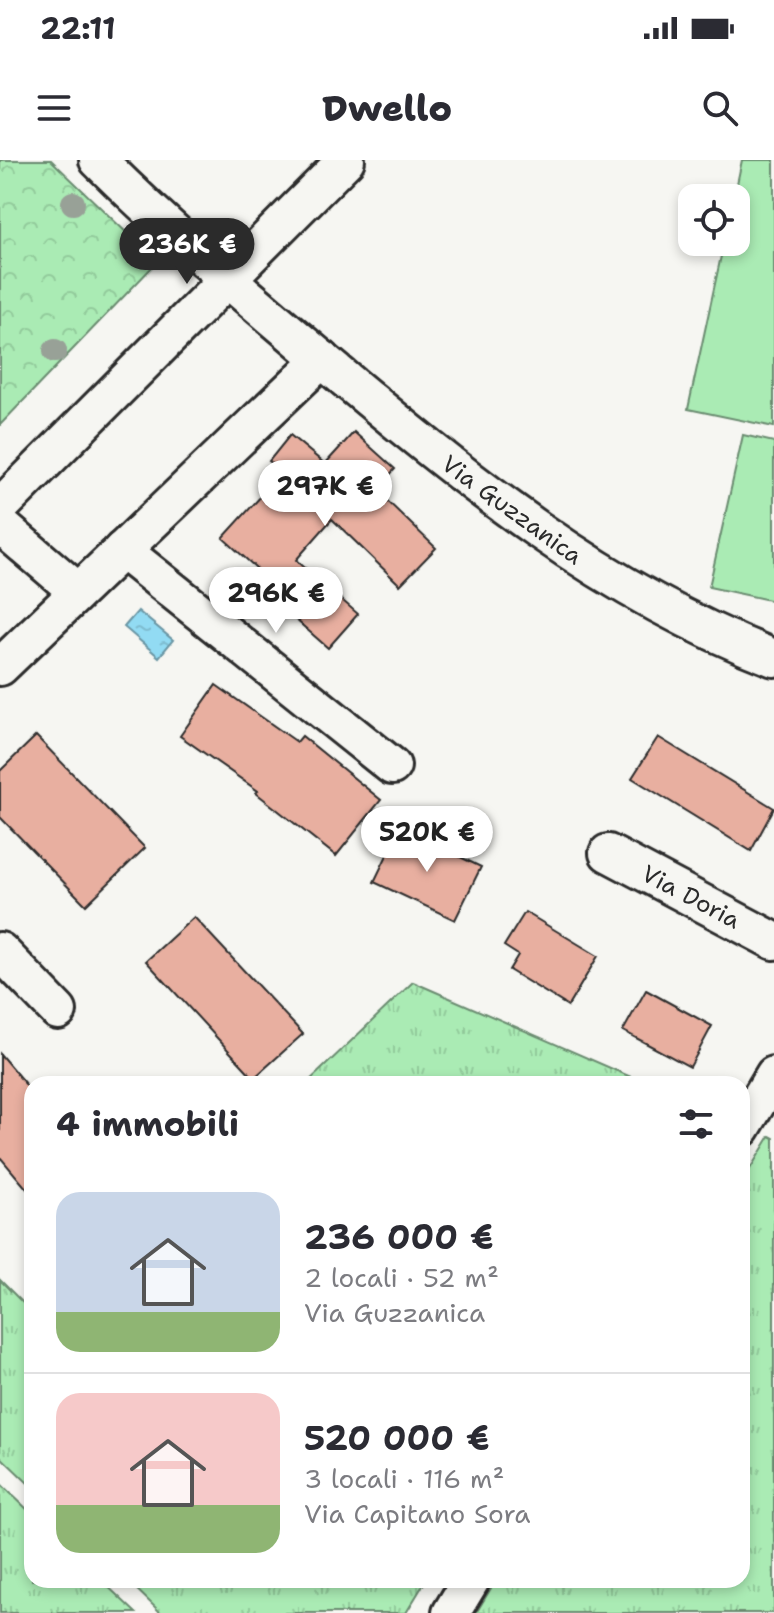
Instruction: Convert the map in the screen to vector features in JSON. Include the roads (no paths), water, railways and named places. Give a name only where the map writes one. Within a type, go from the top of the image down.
[{"type":"street","name":"Via Guzzanica","points":[[98,160],[225,280],[413,437],[588,566],[675,615],[774,658]]},
{"type":"street","points":[[0,507],[346,160]]},
{"type":"street","points":[[0,667],[322,359]]},
{"type":"street","points":[[0,525],[77,591]]},
{"type":"street","points":[[122,550],[392,766]]},
{"type":"street","name":"Via Doria","points":[[608,853],[774,941]]},
{"type":"street","points":[[0,951],[58,1011]]},
{"type":"street","points":[[750,1115],[774,1075]]},
{"type":"street","points":[[451,1613],[466,1588]]},
{"type":"water","points":[[138,611],[173,640],[159,657],[124,627]]}]
